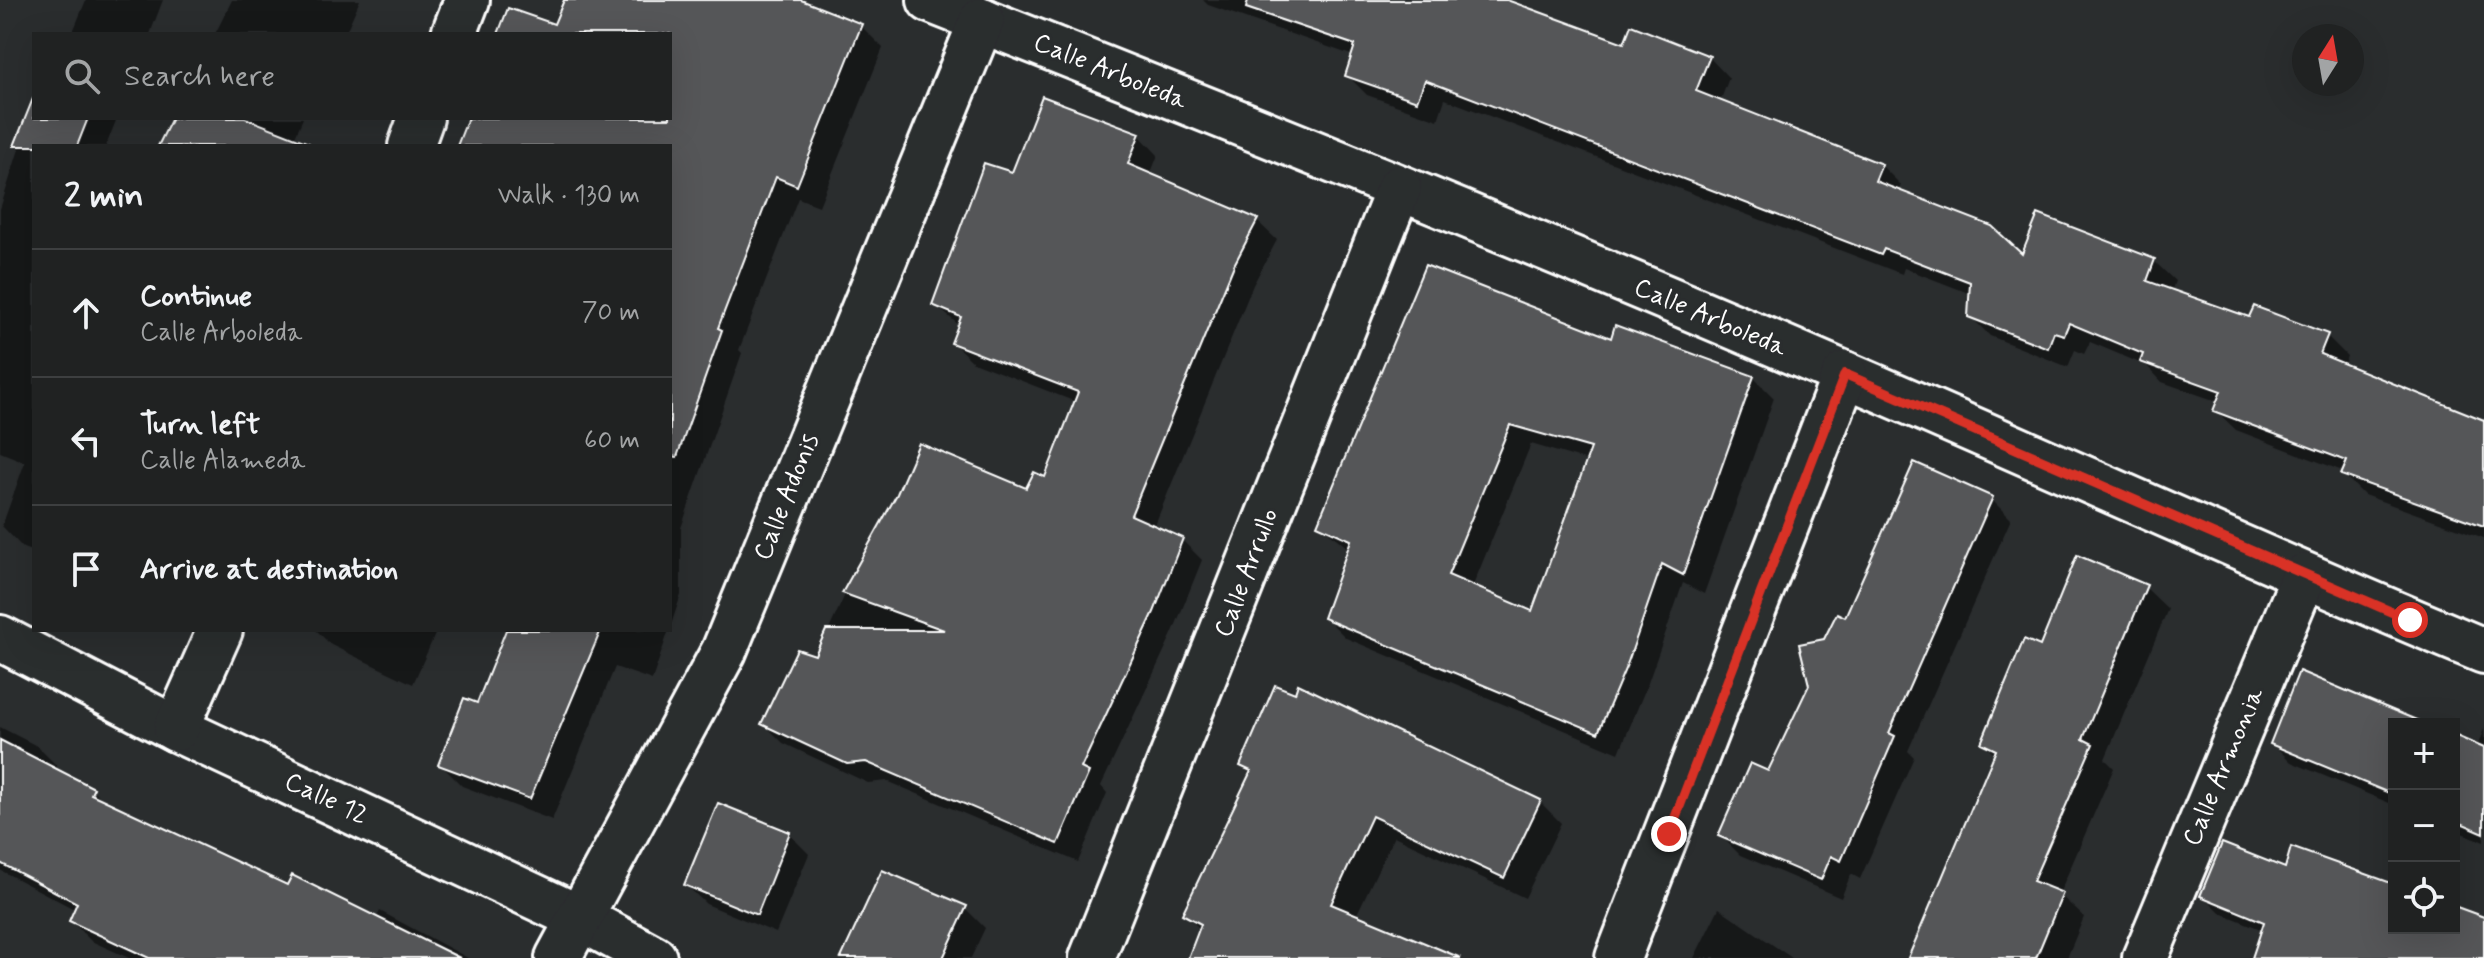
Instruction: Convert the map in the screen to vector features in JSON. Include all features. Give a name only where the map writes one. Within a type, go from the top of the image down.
[{"type":"street","points":[[455,32],[467,0]]},
{"type":"street","name":"Calle Arboleda","points":[[930,0],[1399,188],[1845,374],[2304,576],[2484,651]]},
{"type":"street","name":"Calle Adonis","points":[[558,958],[582,919],[724,651],[982,20]]},
{"type":"street","points":[[412,144],[420,120]]},
{"type":"street","name":"Calle Arrullo","points":[[1092,958],[1399,188]]},
{"type":"street","points":[[1618,958],[1845,374]]},
{"type":"street","name":"Calle Armonia","points":[[2145,958],[2304,576]]},
{"type":"street","points":[[176,729],[219,632]]},
{"type":"street","name":"Calle 12","points":[[0,638],[176,729],[582,919],[654,958]]},
{"type":"building","points":[[564,0],[801,0],[862,24],[797,186],[776,177],[718,328],[722,330],[677,457],[672,456],[672,144],[458,144],[467,120],[672,120],[672,32],[499,32],[508,8],[554,24]]},
{"type":"building","points":[[1248,0],[1507,0],[1624,43],[1631,25],[1710,56],[1696,91],[1882,164],[1875,181],[1992,226],[2022,254],[2038,214],[2155,259],[2147,281],[2249,317],[2254,306],[2328,334],[2320,354],[2484,420],[2484,526],[2341,475],[2347,461],[2213,411],[2221,391],[2140,362],[2143,354],[2069,323],[2064,335],[2054,332],[2048,348],[1968,317],[1970,282],[1884,249],[1881,255],[1425,80],[1417,101],[1345,76],[1355,45],[1246,8]]},
{"type":"building","points":[[1042,96],[1140,133],[1128,164],[1258,219],[1234,265],[1131,515],[1183,538],[1154,612],[1081,768],[1089,772],[1058,844],[866,762],[847,764],[761,724],[797,649],[815,655],[826,630],[944,630],[842,593],[897,494],[919,443],[1026,488],[1034,472],[1045,477],[1078,392],[951,343],[961,317],[932,305],[984,163],[1012,172]]},
{"type":"building","points":[[32,101],[32,120],[87,120],[78,144],[14,146]]},
{"type":"building","points":[[171,120],[250,120],[309,143],[309,144],[159,144]]},
{"type":"building","points":[[1425,265],[1611,338],[1615,325],[1754,376],[1683,575],[1662,564],[1628,662],[1598,733],[1323,618],[1351,540],[1317,525]],"holes":[[[1510,425],[1591,448],[1532,611],[1448,575]]]},
{"type":"building","points":[[1914,462],[1993,497],[1889,733],[1895,736],[1841,861],[1831,856],[1821,880],[1718,836],[1750,763],[1768,771],[1809,685],[1799,644],[1824,639],[1837,613],[1845,617]]},
{"type":"building","points":[[2077,555],[2147,585],[2083,739],[2093,744],[2033,881],[2063,893],[2036,958],[1908,958],[1996,750],[1981,743],[2024,639],[2040,646]]},
{"type":"building","points":[[505,632],[600,632],[530,799],[438,765],[464,698],[477,703]]},
{"type":"building","points":[[2299,671],[2412,718],[2388,718],[2388,793],[2270,744]]},
{"type":"building","points":[[1298,684],[1541,800],[1504,878],[1372,816],[1331,904],[1461,958],[1188,958],[1201,924],[1182,914],[1251,771],[1240,766],[1275,685],[1295,693]]},
{"type":"building","points":[[2460,738],[2484,748],[2484,833],[2460,823]]},
{"type":"building","points":[[0,740],[94,788],[91,794],[287,885],[292,875],[460,958],[149,958],[69,921],[77,903],[0,863]]},
{"type":"building","points":[[718,803],[790,832],[757,915],[684,885]]},
{"type":"building","points":[[2222,843],[2285,868],[2291,847],[2388,882],[2388,934],[2460,934],[2460,908],[2484,917],[2484,958],[2252,958],[2264,922],[2200,896]]},
{"type":"building","points":[[882,870],[967,906],[943,958],[841,958]]},
{"type":"route","points":[[1669,834],[1845,374],[2410,620]]}]
